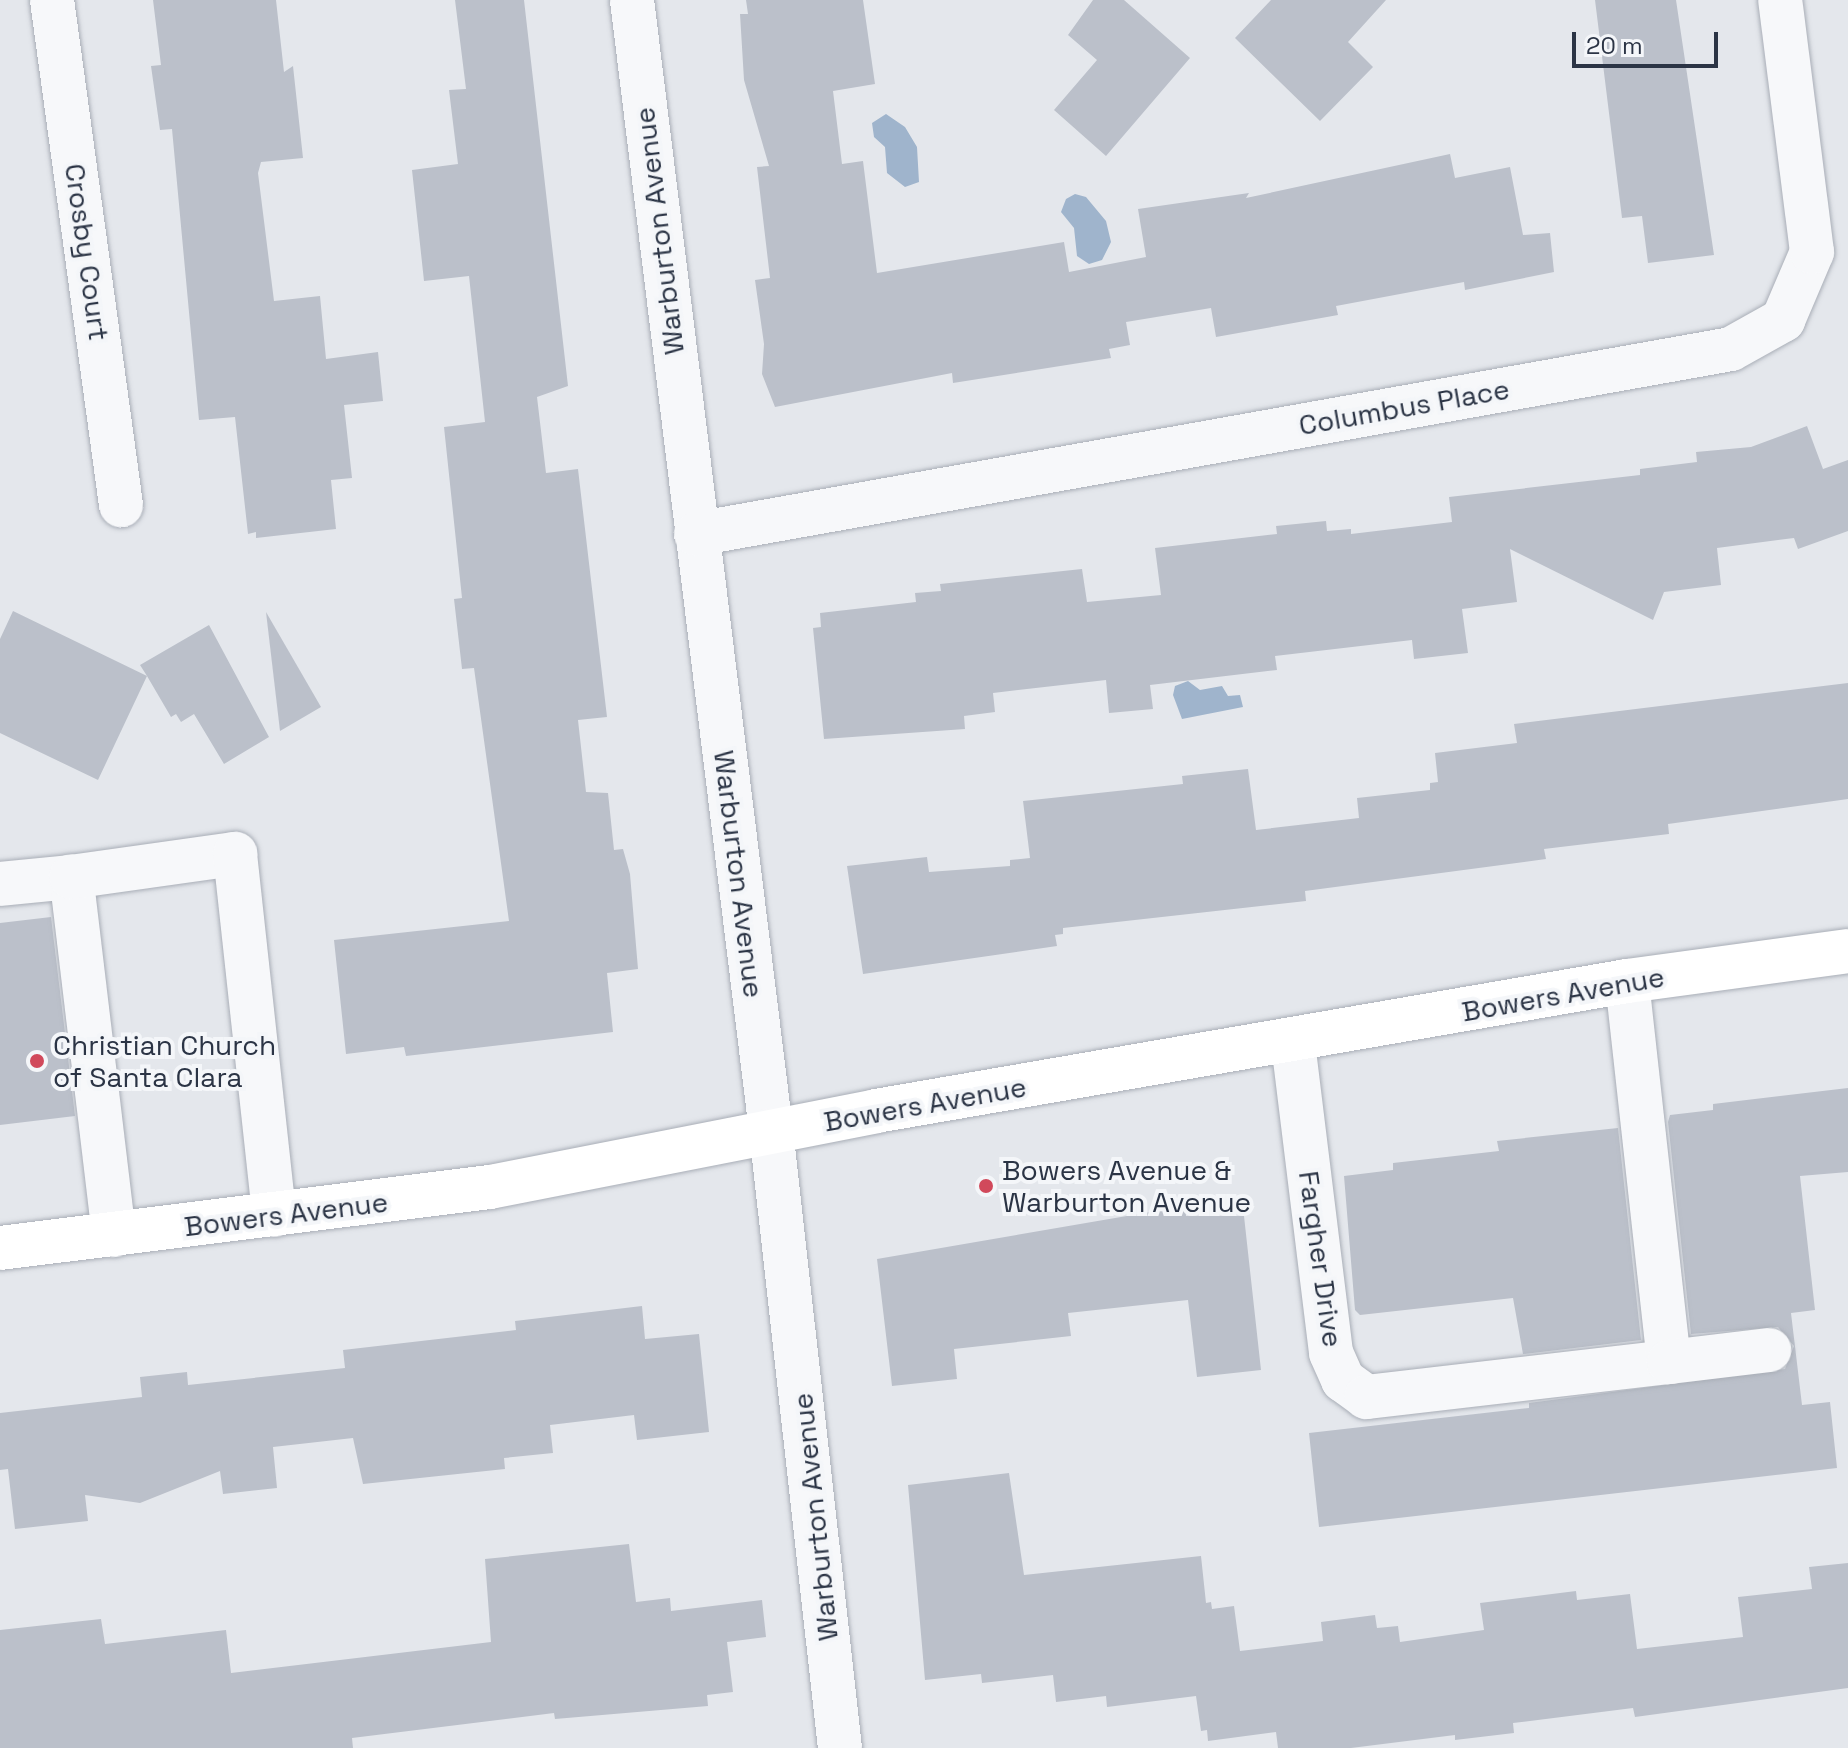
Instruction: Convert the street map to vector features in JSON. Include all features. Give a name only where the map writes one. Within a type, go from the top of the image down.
[{"type":"main road","name":"Bowers Avenue","points":[[0,1248],[490,1187],[771,1130],[1293,1043],[1627,981],[1848,951]]},
{"type":"street","name":"Crosby Court","points":[[52,0],[121,505]]},
{"type":"street","name":"Warburton Avenue","points":[[632,0],[771,1130],[840,1748]]},
{"type":"street","name":"Columbus Place","points":[[696,534],[1731,349],[1783,320],[1812,252],[1780,0]]},
{"type":"street","points":[[0,884],[235,854],[274,1215]]},
{"type":"street","points":[[71,877],[114,1235]]},
{"type":"street","points":[[1627,981],[1669,1362]]},
{"type":"street","name":"Fargher Drive","points":[[1293,1043],[1331,1353],[1343,1380],[1366,1397],[1769,1350]]},
{"type":"water","points":[[886,114],[905,127],[917,147],[919,182],[905,187],[887,173],[885,147],[874,137],[872,123]]},
{"type":"water","points":[[1075,194],[1086,197],[1106,221],[1111,242],[1102,260],[1089,264],[1077,256],[1074,228],[1061,212],[1066,199]]},
{"type":"water","points":[[1188,681],[1200,690],[1222,686],[1228,696],[1240,695],[1243,707],[1182,719],[1173,695],[1175,686]]},
{"type":"building","points":[[153,0],[276,0],[284,72],[293,66],[303,158],[261,162],[258,173],[274,301],[320,296],[326,359],[378,352],[383,401],[344,405],[352,478],[331,480],[336,529],[256,538],[256,532],[248,534],[235,417],[199,420],[172,129],[160,130],[151,66],[161,65]]},
{"type":"building","points":[[455,0],[524,0],[568,386],[537,397],[546,473],[578,469],[607,717],[578,720],[586,792],[608,793],[614,850],[623,849],[630,874],[638,969],[607,973],[613,1032],[406,1056],[404,1047],[346,1054],[334,940],[509,921],[474,668],[462,669],[454,599],[462,598],[444,427],[485,422],[469,276],[424,281],[412,170],[458,164],[449,90],[466,89]]},
{"type":"building","points":[[746,0],[863,0],[875,84],[833,91],[842,164],[863,161],[877,273],[1064,242],[1069,272],[1146,257],[1138,209],[1249,193],[1246,198],[1450,154],[1455,178],[1510,167],[1523,235],[1550,233],[1554,272],[1465,290],[1464,282],[1336,306],[1338,315],[1216,337],[1211,308],[1126,322],[1130,345],[1109,349],[1111,358],[953,383],[952,373],[775,407],[762,374],[764,344],[755,280],[770,278],[757,167],[769,166],[744,80],[740,14],[748,14]]},
{"type":"building","points":[[1093,0],[1124,0],[1190,58],[1106,156],[1054,110],[1097,60],[1068,35]]},
{"type":"building","points":[[1271,0],[1386,0],[1348,42],[1373,67],[1320,121],[1235,38]]},
{"type":"building","points":[[1595,0],[1676,0],[1714,255],[1648,263],[1642,216],[1622,218]]},
{"type":"building","points":[[1807,426],[1823,469],[1848,460],[1848,531],[1798,549],[1794,538],[1717,548],[1721,585],[1664,592],[1653,620],[1510,549],[1517,602],[1462,609],[1468,653],[1414,659],[1412,640],[1275,656],[1277,670],[1150,685],[1153,709],[1109,713],[1106,680],[993,693],[995,712],[964,716],[965,729],[824,739],[813,628],[821,627],[820,613],[916,602],[915,593],[941,591],[940,584],[1082,569],[1087,602],[1161,595],[1155,548],[1277,534],[1276,526],[1326,521],[1327,531],[1351,529],[1351,534],[1452,522],[1449,497],[1640,475],[1640,469],[1697,462],[1696,452],[1751,447]]},
{"type":"building","points":[[13,611],[147,676],[98,780],[0,733],[0,639]]},
{"type":"building","points":[[266,612],[321,707],[280,731]]},
{"type":"building","points":[[209,625],[269,737],[224,764],[194,714],[181,722],[176,714],[171,717],[140,665]]},
{"type":"building","points":[[1848,683],[1848,799],[1668,824],[1669,834],[1544,849],[1546,859],[1305,891],[1306,901],[1063,928],[1063,934],[1055,935],[1057,946],[863,974],[847,866],[927,857],[929,872],[1010,866],[1010,860],[1030,858],[1023,801],[1183,784],[1182,776],[1248,769],[1256,830],[1359,818],[1357,798],[1430,790],[1430,783],[1438,782],[1435,753],[1517,743],[1514,724]]},
{"type":"building","name":"Christian Church of Santa Clara","points":[[51,917],[75,1116],[0,1125],[0,923]]},
{"type":"building","points":[[1848,1088],[1848,1172],[1800,1176],[1815,1310],[1791,1313],[1802,1405],[1830,1402],[1837,1468],[1319,1527],[1309,1433],[1529,1408],[1529,1403],[1785,1369],[1794,1346],[1778,1327],[1691,1334],[1668,1122],[1670,1115],[1713,1110],[1713,1104]]},
{"type":"building","points":[[1618,1128],[1641,1340],[1523,1354],[1513,1298],[1360,1315],[1355,1310],[1344,1176],[1393,1170],[1393,1163],[1499,1151],[1497,1141]]},
{"type":"building","points":[[1185,1206],[1186,1216],[1244,1216],[1261,1370],[1197,1377],[1188,1300],[1068,1313],[1071,1336],[954,1349],[957,1379],[892,1386],[877,1259]]},
{"type":"building","points":[[642,1306],[645,1339],[699,1334],[709,1432],[637,1440],[634,1415],[550,1425],[553,1453],[504,1458],[505,1469],[363,1484],[353,1438],[273,1447],[277,1488],[223,1494],[220,1471],[140,1503],[85,1495],[88,1521],[15,1529],[8,1469],[0,1470],[0,1413],[142,1397],[140,1377],[187,1372],[188,1385],[345,1368],[343,1350],[516,1330],[515,1321]]},
{"type":"building","points":[[1009,1473],[1024,1575],[1201,1556],[1206,1603],[1211,1602],[1212,1609],[1234,1606],[1240,1651],[1323,1641],[1321,1622],[1375,1615],[1377,1628],[1398,1626],[1400,1642],[1484,1630],[1480,1603],[1576,1591],[1577,1600],[1630,1594],[1637,1649],[1743,1637],[1738,1597],[1812,1589],[1809,1567],[1848,1563],[1848,1688],[1635,1717],[1633,1708],[1513,1723],[1514,1733],[1455,1740],[1455,1735],[1351,1748],[1278,1748],[1276,1732],[1208,1741],[1207,1730],[1201,1731],[1196,1696],[1107,1707],[1106,1696],[1056,1702],[1053,1675],[982,1683],[981,1674],[925,1680],[908,1485]]},
{"type":"building","points":[[629,1544],[636,1602],[670,1598],[671,1611],[762,1600],[766,1637],[727,1642],[733,1692],[707,1695],[708,1706],[555,1719],[554,1713],[352,1738],[353,1748],[0,1748],[0,1630],[101,1619],[105,1644],[226,1630],[231,1673],[491,1642],[485,1559]]},
{"type":"place","name":"Christian Church of Santa Clara","points":[[37,1061]]},
{"type":"place","name":"Bowers Avenue & Warburton Avenue","points":[[986,1186]]}]
